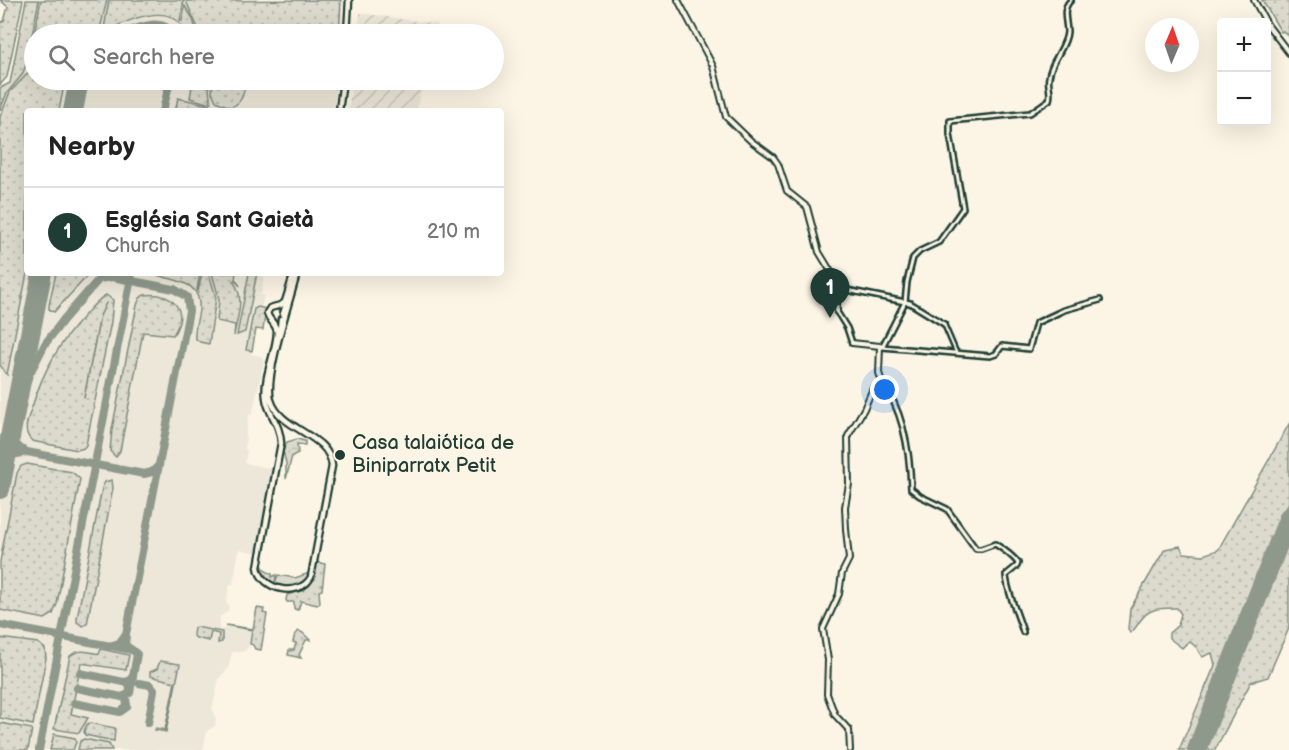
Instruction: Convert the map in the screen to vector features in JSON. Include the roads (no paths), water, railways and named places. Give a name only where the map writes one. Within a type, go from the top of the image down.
[{"type":"main road","points":[[347,24],[349,0]]},
{"type":"main road","points":[[339,108],[342,90]]},
{"type":"main road","points":[[295,276],[269,378],[269,391],[278,413],[323,447],[330,457],[332,468],[315,562],[308,583],[292,590],[268,584],[260,576],[259,562],[281,443],[280,433],[266,398],[266,383],[277,332],[275,324],[267,316],[268,311],[283,304],[286,300],[295,276]]},
{"type":"main road","points":[[277,346],[282,316],[295,276]]},
{"type":"main road","points":[[275,306],[281,309],[282,316]]},
{"type":"main road","points":[[271,321],[276,321],[282,316]]},
{"type":"street","points":[[678,0],[713,66],[726,117],[751,141],[774,158],[787,191],[807,207],[819,252],[833,275],[837,288],[837,311],[852,343],[990,356],[996,354],[1002,346],[1029,349],[1036,323],[1064,310],[1100,300]]},
{"type":"street","points":[[1023,632],[1014,601],[1009,593],[1006,575],[1018,564],[1011,554],[1002,551],[995,544],[976,549],[947,509],[911,489],[910,462],[902,425],[890,393],[879,373],[881,347],[905,302],[911,261],[923,249],[939,242],[963,206],[950,134],[950,121],[1030,113],[1049,100],[1051,94],[1048,77],[1066,35],[1066,7],[1071,0]]},
{"type":"street","points":[[1254,0],[1263,18]]},
{"type":"street","points":[[1271,30],[1289,53]]},
{"type":"street","points":[[837,288],[905,302],[944,324],[956,352]]},
{"type":"street","points":[[850,750],[849,730],[835,715],[827,694],[828,660],[822,629],[839,594],[842,573],[849,559],[845,507],[849,484],[848,435],[864,409],[873,388],[882,382]]},
{"type":"waterway","points":[[84,398],[100,316],[106,303]]},
{"type":"place","name":"Església Sant Gaietà","points":[[830,318]]},
{"type":"place","name":"Casa talaiótica de Biniparratx Petit","points":[[340,455]]}]
